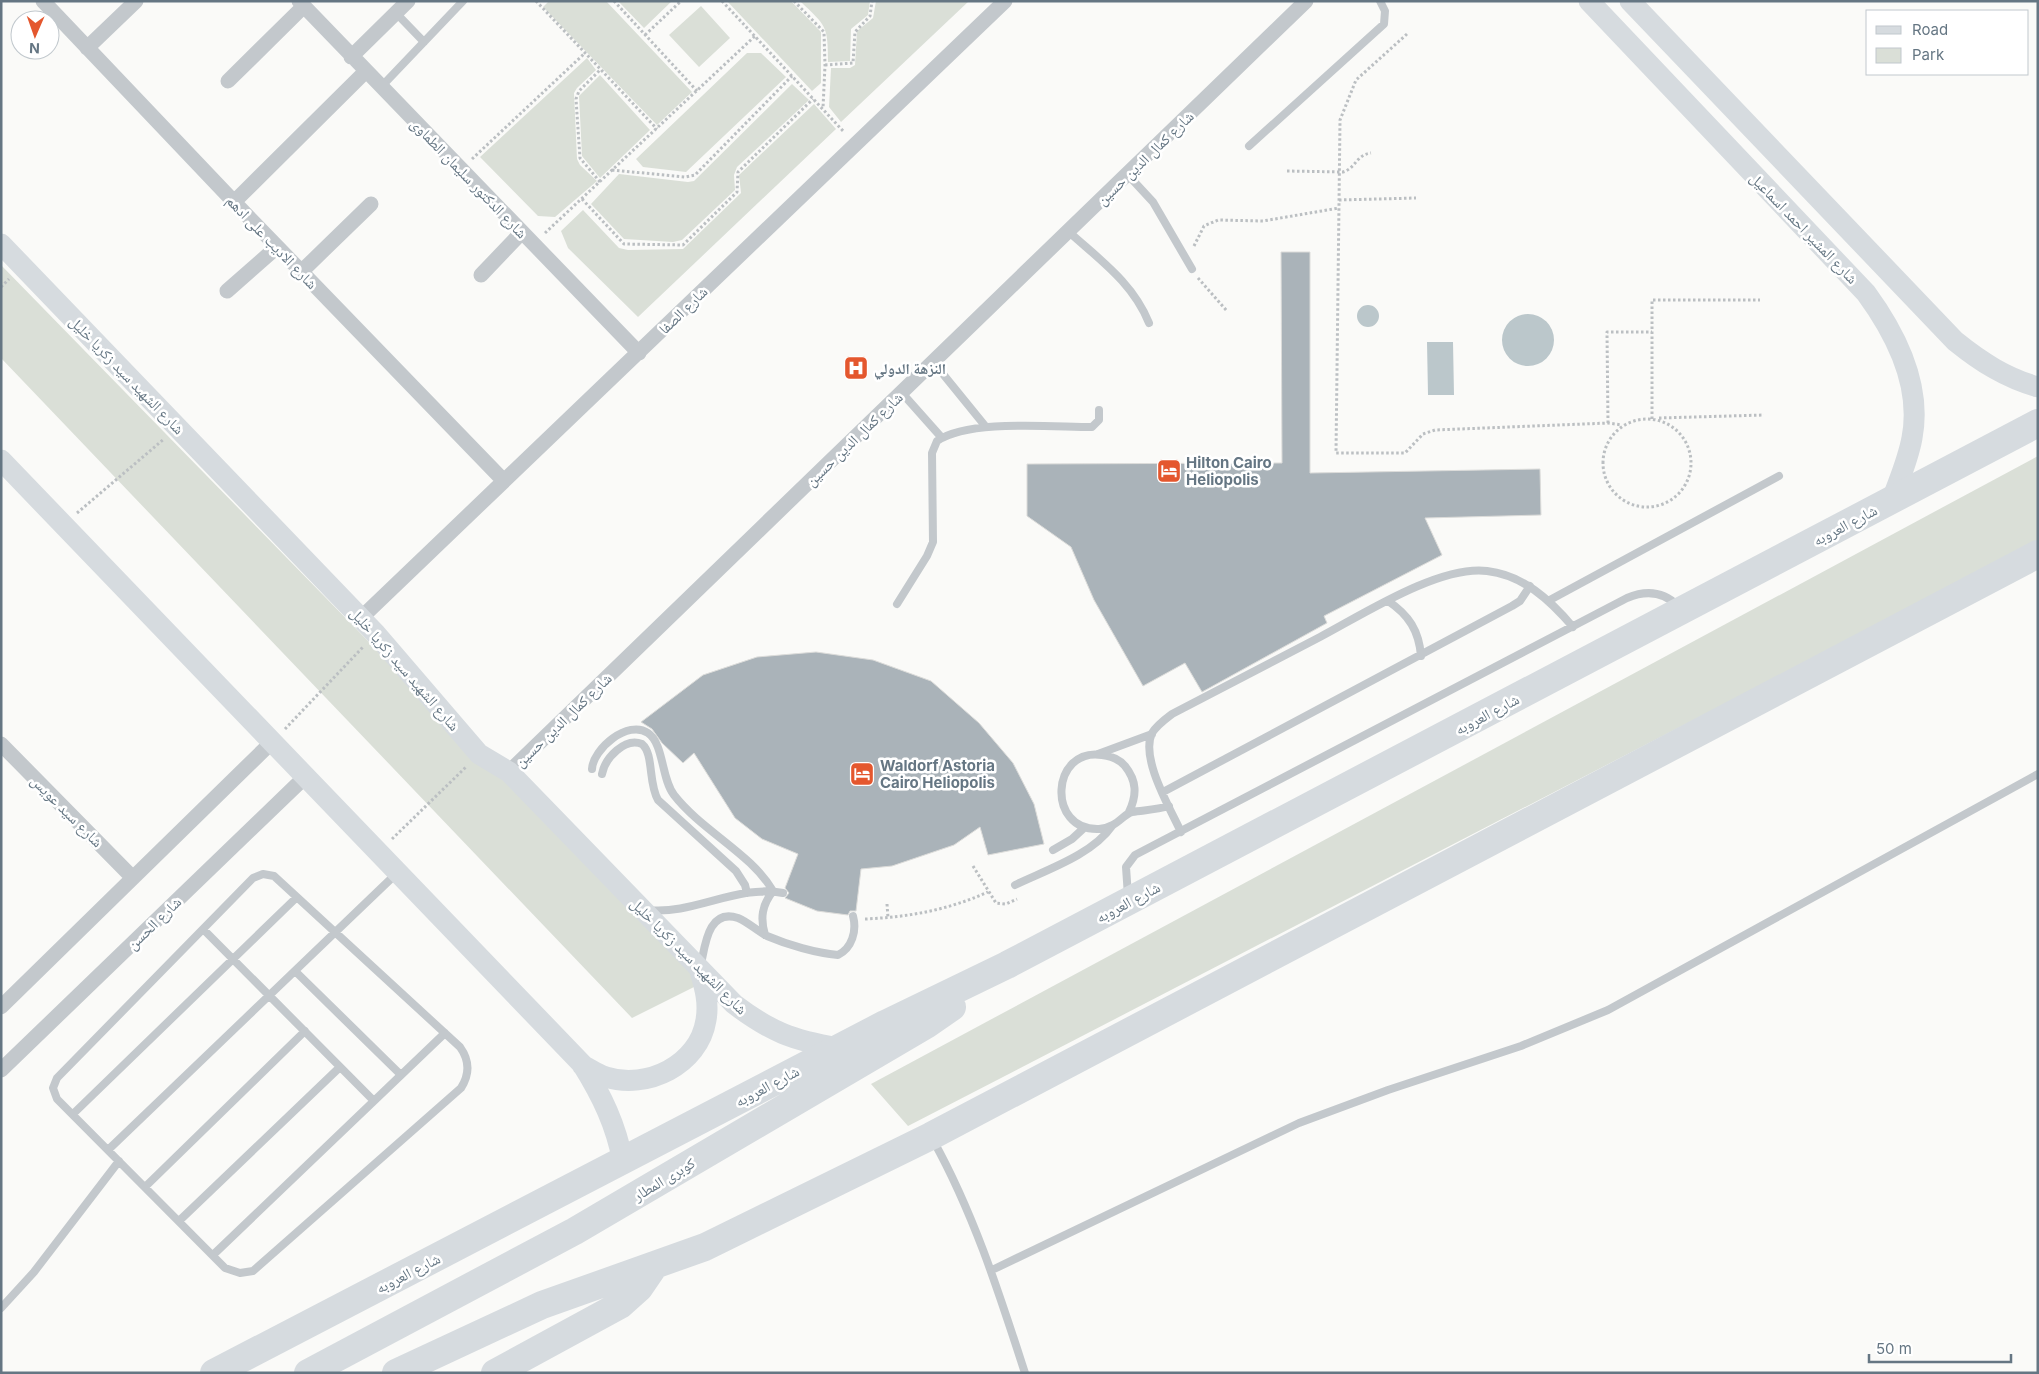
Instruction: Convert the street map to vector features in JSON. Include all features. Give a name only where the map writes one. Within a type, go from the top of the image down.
[{"type":"highway","name":"شارع العروبه","points":[[214,1373],[623,1162],[838,1048],[1008,965],[2038,423]]},
{"type":"highway","points":[[396,1373],[542,1305],[705,1246],[931,1136],[2038,554]]},
{"type":"highway","name":"كوبرى المطار","points":[[308,1373],[576,1231],[926,1025],[1008,965]]},
{"type":"highway","points":[[495,1373],[620,1305],[639,1288],[654,1266]]},
{"type":"street","name":"شارع الاديب على ادهم","points":[[43,1],[277,247],[503,480]]},
{"type":"street","points":[[87,48],[136,1]]},
{"type":"street","points":[[351,56],[408,1]]},
{"type":"street","name":"شارع الصفا","points":[[361,618],[503,480],[639,354],[1005,1]]},
{"type":"street","name":"شارع المشير احمد اسماعيل","points":[[1589,1],[1866,293],[1883,316],[1908,369],[1914,403],[1912,437],[1892,500]]},
{"type":"street","name":"شارع المشير احمد اسماعيل","points":[[1630,1],[1955,341],[1984,364],[2018,381],[2038,387]]},
{"type":"street","points":[[228,81],[302,4]]},
{"type":"street","name":"شارع الدكتور سليمان الطماوى","points":[[302,4],[365,72],[639,354]]},
{"type":"street","name":"شارع كمال الدين حسين","points":[[509,772],[1128,175],[1298,4]]},
{"type":"street","points":[[234,202],[365,72]]},
{"type":"street","points":[[1716,136],[1740,114]]},
{"type":"street","points":[[302,272],[371,204]]},
{"type":"street","points":[[481,275],[522,232]]},
{"type":"street","name":"شارع الشهيد سيد زكريا خليل","points":[[1,244],[376,634],[479,754],[509,772],[734,1004],[760,1023],[780,1034],[803,1042],[838,1048]]},
{"type":"street","points":[[227,291],[277,247]]},
{"type":"street","points":[[1,460],[582,1064],[608,1108],[617,1134],[623,1162]]},
{"type":"street","points":[[1,1007],[273,742]]},
{"type":"street","name":"شارع سيد عويس","points":[[1,744],[133,878]]},
{"type":"street","name":"شارع الحسن","points":[[1,1070],[306,776]]},
{"type":"street","points":[[582,1064],[605,1077],[630,1082],[656,1078],[679,1065],[696,1045],[706,1021],[708,996],[700,970]]},
{"type":"lane","points":[[380,87],[463,1]]},
{"type":"lane","points":[[1249,146],[1384,24],[1385,11],[1380,1]]},
{"type":"lane","points":[[396,13],[424,42]]},
{"type":"lane","points":[[1128,175],[1154,202],[1192,269]]},
{"type":"lane","points":[[1069,232],[1129,286],[1141,303],[1149,323]]},
{"type":"lane","points":[[934,362],[986,427]]},
{"type":"lane","points":[[902,393],[942,438]]},
{"type":"lane","points":[[897,604],[927,556],[933,542],[932,453],[937,441],[963,431],[986,427],[1092,427],[1099,420],[1099,410]]},
{"type":"lane","points":[[1548,601],[1779,476]]},
{"type":"lane","points":[[1181,832],[1150,761],[1149,747],[1152,734],[1160,722],[1388,601],[1432,580],[1458,572],[1486,570],[1512,576],[1530,586],[1548,601],[1573,627]]},
{"type":"lane","points":[[1163,792],[1512,606],[1520,601],[1530,586]]},
{"type":"lane","points":[[1129,901],[1126,872],[1128,862],[1135,855],[1638,594],[1662,594],[1672,600],[1683,611]]},
{"type":"lane","points":[[1388,601],[1410,619],[1420,643],[1421,656]]},
{"type":"lane","points":[[592,769],[594,758],[618,735],[627,730],[638,729],[648,733],[656,741],[669,788],[696,819],[763,876],[773,891]]},
{"type":"lane","points":[[1112,826],[1098,829],[1085,827],[1074,820],[1065,810],[1061,798],[1061,785],[1065,773],[1073,763],[1084,756],[1097,754],[1152,734]]},
{"type":"lane","points":[[602,774],[609,759],[626,744],[636,742],[646,748],[649,753],[650,776],[654,793],[663,807],[736,870],[745,885],[746,893]]},
{"type":"lane","points":[[1015,885],[1089,849],[1104,838],[1112,826],[1129,812],[1135,800],[1135,786],[1131,773],[1122,763],[1110,756],[1097,754]]},
{"type":"lane","points":[[992,1270],[1300,1123],[1388,1090],[1521,1046],[1608,1010],[2038,774]]},
{"type":"lane","points":[[654,793],[669,788]]},
{"type":"lane","points":[[1129,812],[1156,810],[1169,806]]},
{"type":"lane","points":[[1053,850],[1072,839],[1085,827]]},
{"type":"lane","points":[[699,839],[708,829]]},
{"type":"lane","points":[[108,1150],[398,872]]},
{"type":"lane","points":[[269,874],[274,876],[335,932],[460,1047],[468,1063],[468,1072],[460,1088],[253,1271],[232,1272],[54,1094],[54,1083],[257,875],[269,874]]},
{"type":"lane","points":[[640,909],[683,909],[746,893],[773,891],[783,893]]},
{"type":"lane","points":[[765,935],[762,912],[773,891]]},
{"type":"lane","points":[[73,1114],[297,897]]},
{"type":"lane","points":[[700,970],[706,937],[712,925],[718,920],[736,918],[765,935],[838,955],[846,951],[851,945],[854,918]]},
{"type":"lane","points":[[203,929],[374,1101]]},
{"type":"lane","points":[[295,971],[401,1075]]},
{"type":"lane","points":[[145,1187],[305,1031]]},
{"type":"lane","points":[[213,1255],[445,1033]]},
{"type":"lane","points":[[179,1221],[340,1067]]},
{"type":"lane","points":[[931,1136],[973,1221],[992,1270],[1025,1373]]},
{"type":"lane","points":[[1,1308],[34,1272],[119,1161]]},
{"type":"path","points":[[536,1],[657,129]]},
{"type":"path","points":[[614,1],[697,91]]},
{"type":"path","points":[[645,35],[681,1]]},
{"type":"path","points":[[722,1],[855,144]]},
{"type":"path","points":[[794,1],[824,32],[826,65],[822,109]]},
{"type":"path","points":[[826,65],[853,63],[855,32],[871,15],[872,1]]},
{"type":"path","points":[[1407,34],[1356,80],[1340,120],[1336,453],[1405,453],[1423,434],[1434,430],[1608,423],[1622,426]]},
{"type":"path","points":[[534,244],[755,36]]},
{"type":"path","points":[[460,169],[585,53]]},
{"type":"path","points":[[600,182],[581,161],[576,99],[579,91],[601,69]]},
{"type":"path","points":[[612,170],[685,177],[695,175],[792,76]]},
{"type":"path","points":[[582,199],[624,244],[681,245],[737,192],[739,171],[813,99]]},
{"type":"path","points":[[1287,172],[1338,172],[1348,170],[1359,157],[1371,153]]},
{"type":"path","points":[[1339,200],[1416,198]]},
{"type":"path","points":[[1228,311],[1205,288],[1192,269],[1195,242],[1200,232],[1210,223],[1218,220],[1262,221],[1339,208]]},
{"type":"path","points":[[1654,419],[1652,300],[1760,300]]},
{"type":"path","points":[[1608,423],[1607,332],[1652,332]]},
{"type":"path","points":[[1654,419],[1676,429],[1689,448],[1692,460],[1687,482],[1681,492],[1661,505],[1650,507],[1627,503],[1617,496],[1607,482],[1602,466],[1606,443],[1622,426],[1632,420],[1654,419],[1764,415]]},
{"type":"path","points":[[64,525],[178,428]]},
{"type":"path","points":[[273,742],[376,634]]},
{"type":"path","points":[[379,852],[479,754]]},
{"type":"path","points":[[854,918],[888,918],[929,912],[988,892]]},
{"type":"path","points":[[888,904],[888,918]]},
{"type":"green space","points":[[549,1],[606,1],[692,92],[657,125],[543,7]]},
{"type":"green space","points":[[618,1],[672,1],[644,28]]},
{"type":"green space","points":[[727,1],[791,1],[821,32],[821,83],[812,91]]},
{"type":"green space","points":[[800,1],[870,1],[868,15],[851,29],[850,61],[828,62],[827,40],[824,27]]},
{"type":"green space","points":[[876,1],[969,1],[841,122],[829,107],[831,68],[850,68],[855,65],[857,31],[873,18]]},
{"type":"green space","points":[[701,6],[730,38],[699,67],[669,35]]},
{"type":"green space","points":[[747,53],[761,53],[786,77],[686,172],[643,167],[636,159]]},
{"type":"green space","points":[[587,58],[596,70],[574,93],[577,159],[580,165],[597,181],[555,217],[538,216],[480,157]]},
{"type":"green space","points":[[600,75],[650,130],[600,178],[582,156],[579,96]]},
{"type":"green space","points":[[792,84],[809,100],[737,167],[734,175],[735,190],[682,240],[673,242],[624,239],[591,204],[619,174],[688,182],[694,181]]},
{"type":"green space","points":[[814,104],[836,129],[638,317],[568,248],[561,231],[583,210],[619,248],[628,250],[683,249],[741,193],[739,175]]},
{"type":"green space","points":[[1,265],[702,983],[632,1018],[1,358]]},
{"type":"green space","points":[[2038,456],[2038,541],[2007,558],[908,1126],[871,1084]]},
{"type":"shaded area","points":[[1368,305],[1376,308],[1379,316],[1376,324],[1368,327],[1360,324],[1357,316],[1360,308]]},
{"type":"shaded area","points":[[1528,314],[1538,316],[1546,322],[1552,330],[1554,340],[1552,350],[1546,358],[1538,364],[1528,366],[1518,364],[1510,358],[1504,350],[1502,340],[1504,330],[1510,322],[1518,316]]},
{"type":"shaded area","points":[[1427,342],[1453,342],[1454,395],[1428,395]]},
{"type":"building","name":"Hilton Cairo Heliopolis","points":[[1281,252],[1310,252],[1310,473],[1540,469],[1541,515],[1425,518],[1442,555],[1324,616],[1327,623],[1202,692],[1185,663],[1143,686],[1094,600],[1071,547],[1027,516],[1027,464],[1282,463]]},
{"type":"building","name":"Waldorf Astoria Cairo Heliopolis","points":[[816,652],[873,660],[931,681],[979,723],[1013,763],[1034,804],[1044,844],[988,855],[980,827],[954,845],[892,866],[861,869],[856,911],[850,911],[848,915],[817,911],[785,898],[789,893],[785,888],[798,854],[762,839],[735,818],[694,753],[683,763],[662,743],[652,729],[641,722],[703,675],[757,657]]},
{"type":"place","name":"النزهة الدولي","points":[[856,368]]},
{"type":"place","name":"Hilton Cairo Heliopolis","points":[[1169,471]]},
{"type":"place","name":"Waldorf Astoria Cairo Heliopolis","points":[[862,774]]}]
